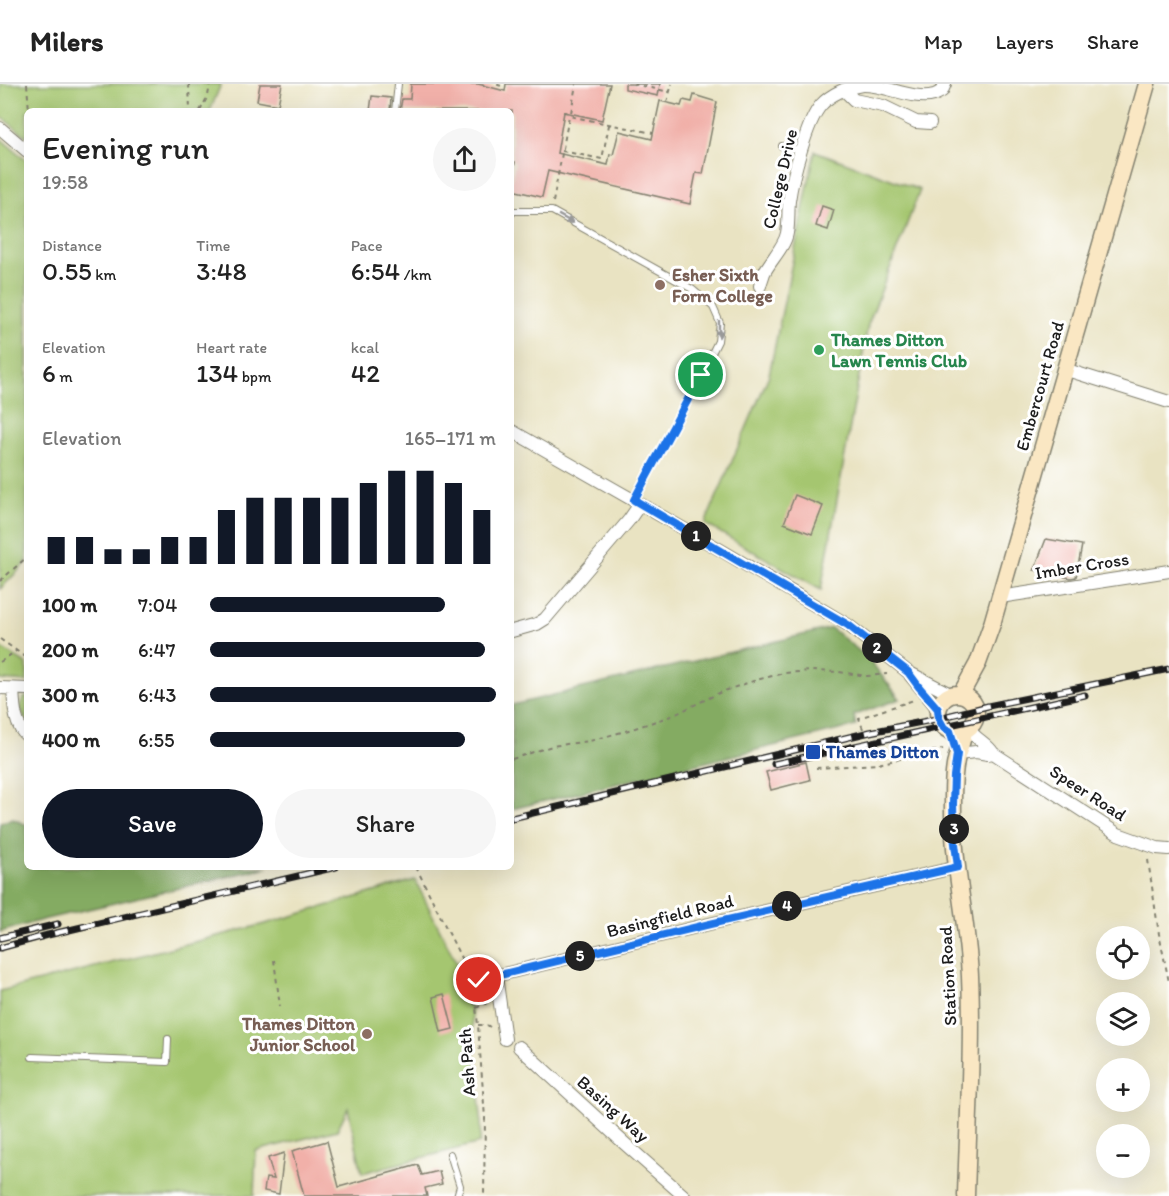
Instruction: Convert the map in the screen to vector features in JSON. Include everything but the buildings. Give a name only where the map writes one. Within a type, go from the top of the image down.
[{"type":"main road","name":"Embercourt Road","points":[[957,695],[978,663],[1000,597],[1147,84]]},
{"type":"main road","points":[[957,695],[967,697],[976,711],[975,721],[959,738],[944,728],[933,702],[957,695]]},
{"type":"main road","name":"Station Road","points":[[959,738],[954,776],[954,836],[970,977],[966,1196]]},
{"type":"street","name":"College Drive","points":[[760,286],[764,273],[787,235],[789,198],[801,150],[812,119],[819,107],[828,98],[864,84],[880,85],[925,96],[942,91],[945,84]]},
{"type":"street","points":[[844,90],[854,100],[883,106],[916,122],[930,123]]},
{"type":"street","points":[[0,128],[24,148]]},
{"type":"street","points":[[1064,369],[1169,402]]},
{"type":"street","points":[[514,432],[848,625],[904,669],[933,702]]},
{"type":"street","points":[[514,630],[537,624],[545,619],[629,520],[637,502]]},
{"type":"street","name":"Imber Cross","points":[[1000,597],[1169,570]]},
{"type":"street","points":[[904,669],[957,695]]},
{"type":"street","points":[[24,689],[6,688],[24,734]]},
{"type":"street","name":"Speer Road","points":[[959,738],[973,735],[993,753],[1118,834],[1146,845],[1169,849]]},
{"type":"street","points":[[959,738],[976,752],[993,753]]},
{"type":"street","name":"Basingfield Road","points":[[474,977],[496,976],[958,867]]},
{"type":"street","points":[[496,976],[505,1039]]},
{"type":"street","name":"Basing Way","points":[[519,1047],[684,1196]]},
{"type":"lane","points":[[395,108],[398,84]]},
{"type":"lane","points":[[782,146],[801,150]]},
{"type":"lane","points":[[514,211],[552,211],[692,289],[713,307],[720,323],[718,341],[637,502]]},
{"type":"lane","points":[[32,1057],[167,1062],[168,1039]]},
{"type":"lane","points":[[450,1154],[460,1186],[457,1196]]},
{"type":"path","points":[[27,84],[29,108]]},
{"type":"path","points":[[189,84],[190,108]]},
{"type":"path","points":[[202,108],[208,96],[210,84]]},
{"type":"path","points":[[499,84],[506,87]]},
{"type":"path","points":[[563,112],[571,113],[576,84]]},
{"type":"path","points":[[633,84],[670,92]]},
{"type":"path","points":[[668,102],[672,84]]},
{"type":"path","points":[[552,211],[569,116],[653,133]]},
{"type":"path","points":[[562,151],[602,159],[609,124]]},
{"type":"path","points":[[0,581],[24,560]]},
{"type":"path","points":[[0,639],[24,656]]},
{"type":"path","points":[[0,662],[16,651]]},
{"type":"path","points":[[514,758],[552,746],[590,741],[632,729],[674,715],[730,689],[784,673],[812,671],[867,676],[904,669]]},
{"type":"path","points":[[863,729],[859,718],[933,702]]},
{"type":"path","points":[[816,768],[878,764],[938,750],[959,738]]},
{"type":"path","points":[[1146,845],[1169,982]]},
{"type":"path","points":[[417,870],[466,968],[474,977]]},
{"type":"path","points":[[274,960],[280,1006]]},
{"type":"path","name":"Ash Path","points":[[472,991],[478,1025],[485,1118],[484,1196]]},
{"type":"green space","points":[[0,84],[221,84],[211,108],[24,108],[24,135],[0,116]]},
{"type":"green space","points":[[0,138],[24,158],[24,565],[0,589]]},
{"type":"green space","name":"Thames Ditton Lawn Tennis Club","points":[[815,151],[920,190],[868,325],[821,590],[705,524],[769,375]]},
{"type":"green space","points":[[831,628],[868,658],[900,699],[854,715],[856,726],[514,809],[514,705]]},
{"type":"green space","points":[[0,647],[24,663],[24,682],[0,680]]},
{"type":"green space","points":[[24,698],[24,718],[20,706]]},
{"type":"green space","points":[[13,819],[24,824],[24,870],[255,870],[0,932],[0,823]]},
{"type":"green space","points":[[415,880],[458,966],[471,1010],[481,1117],[480,1143],[362,1173],[348,1108],[337,1130],[256,1151],[254,1196],[0,1196],[0,991],[265,924]]},
{"type":"railway","points":[[514,818],[870,732],[1169,669]]},
{"type":"railway","points":[[774,764],[1085,695]]},
{"type":"railway","points":[[0,948],[323,870]]},
{"type":"railway","points":[[0,938],[58,924]]},
{"type":"place","name":"Esher Sixth Form College","points":[[660,285]]},
{"type":"place","name":"Thames Ditton Lawn Tennis Club","points":[[819,350]]},
{"type":"place","name":"Thames Ditton","points":[[813,752]]},
{"type":"place","name":"Thames Ditton Junior School","points":[[367,1034]]},
{"type":"route","points":[[479,980],[958,867],[953,804],[956,747],[950,731],[944,728],[939,719],[938,709],[908,672],[848,625],[634,500],[701,375]]}]
